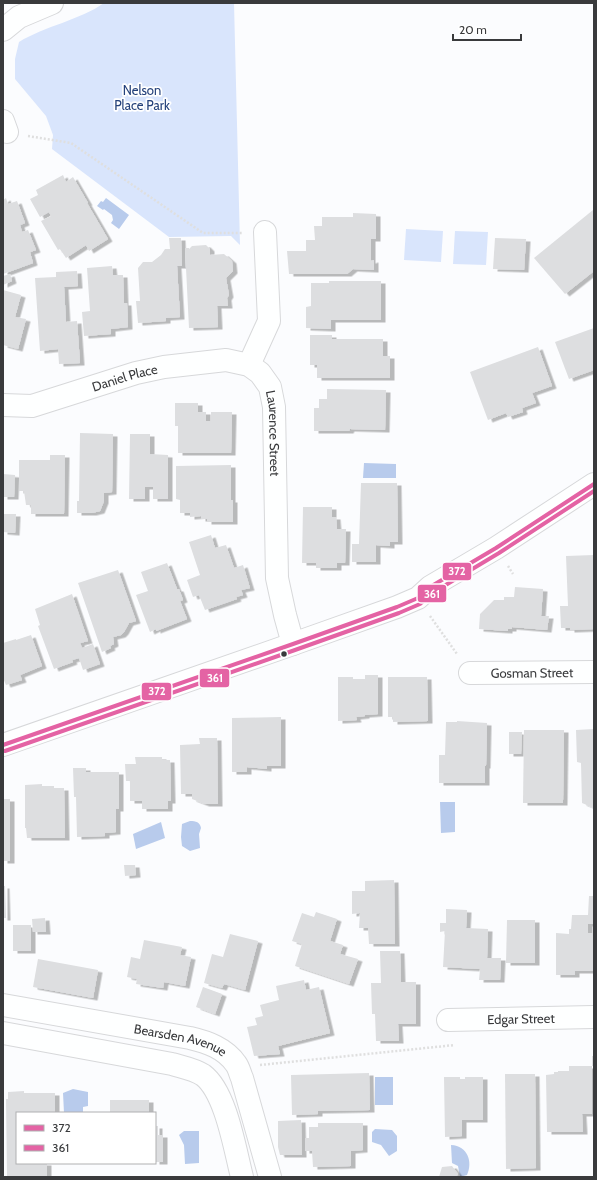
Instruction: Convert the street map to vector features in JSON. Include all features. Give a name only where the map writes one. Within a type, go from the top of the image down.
[{"type":"street","points":[[3,30],[19,17],[52,3]]},
{"type":"street","points":[[249,365],[269,320],[265,232]]},
{"type":"street","name":"Daniel Place","points":[[3,405],[32,406],[136,374],[164,367],[226,360],[249,365]]},
{"type":"street","name":"Laurence Street","points":[[249,365],[260,373],[270,387],[274,407],[277,578],[293,644]]},
{"type":"street","points":[[3,745],[293,644],[418,598],[430,587],[496,548],[594,484]]},
{"type":"street","name":"Gosman Street","points":[[470,673],[594,672]]},
{"type":"street","name":"Bearsden Avenue","points":[[3,1005],[196,1039],[215,1046],[226,1053],[238,1069],[248,1096],[270,1177]]},
{"type":"street","name":"Edgar Street","points":[[448,1020],[594,1017]]},
{"type":"street","name":"Bearsden Avenue","points":[[3,1033],[172,1064],[203,1075],[214,1087],[223,1106],[242,1177]]},
{"type":"path","points":[[5,127],[71,143],[203,233],[265,232]]},
{"type":"path","points":[[429,614],[470,673]]},
{"type":"path","points":[[238,1069],[264,1064],[455,1045]]},
{"type":"green space","name":"Nelson Place Park","points":[[104,3],[234,3],[240,245],[231,236],[169,237],[52,149],[53,135],[46,116],[15,79],[15,59],[19,42],[29,36],[95,9]]},
{"type":"green space","points":[[406,229],[443,231],[441,262],[404,260]]},
{"type":"green space","points":[[455,231],[488,232],[486,265],[453,264]]},
{"type":"shaded area","points":[[106,198],[129,215],[119,229],[111,223],[113,220],[112,215],[97,206]]},
{"type":"shaded area","points":[[364,463],[396,464],[396,478],[363,478]]},
{"type":"shaded area","points":[[440,802],[455,802],[455,832],[441,833]]},
{"type":"shaded area","points":[[190,821],[197,822],[200,824],[201,828],[199,834],[200,848],[190,851],[182,846],[181,837],[182,824]]},
{"type":"shaded area","points":[[161,822],[165,838],[136,849],[133,834]]},
{"type":"shaded area","points":[[375,1077],[393,1077],[393,1105],[375,1105]]},
{"type":"shaded area","points":[[73,1089],[88,1092],[88,1106],[83,1107],[83,1112],[64,1112],[63,1093]]},
{"type":"shaded area","points":[[375,1129],[392,1130],[397,1136],[397,1151],[389,1156],[381,1145],[372,1142],[372,1132]]},
{"type":"shaded area","points":[[184,1131],[199,1131],[199,1163],[185,1164],[184,1145],[179,1135]]},
{"type":"shaded area","points":[[451,1145],[462,1148],[468,1156],[469,1170],[467,1175],[460,1177],[458,1166],[452,1163]]},
{"type":"building","points":[[63,175],[66,182],[73,177],[108,239],[89,251],[86,245],[66,258],[60,249],[58,250],[41,221],[51,216],[49,212],[40,217],[30,199],[38,195],[36,190]]},
{"type":"building","points":[[6,198],[8,204],[17,201],[25,223],[20,225],[22,232],[28,230],[36,250],[30,252],[33,263],[3,274],[3,200]]},
{"type":"building","points":[[593,210],[594,271],[565,294],[534,258]]},
{"type":"building","points":[[353,213],[376,214],[376,239],[371,239],[371,261],[374,260],[374,270],[353,269],[347,274],[289,274],[287,251],[306,251],[306,240],[315,240],[314,226],[322,226],[322,217],[353,217]]},
{"type":"building","points":[[169,238],[181,238],[182,266],[177,266],[180,317],[166,318],[166,321],[138,323],[136,301],[140,301],[138,268],[143,262],[152,262],[161,255],[165,249],[170,249]]},
{"type":"building","points":[[495,238],[526,239],[524,270],[493,269]]},
{"type":"building","points":[[206,245],[210,249],[210,255],[224,254],[232,261],[233,271],[226,278],[229,295],[227,298],[228,306],[217,306],[218,327],[189,328],[185,248],[189,249],[192,246]]},
{"type":"building","points":[[112,266],[113,275],[123,275],[124,303],[127,303],[128,327],[111,329],[111,334],[84,336],[82,312],[90,311],[87,268]]},
{"type":"building","points":[[77,271],[78,286],[64,287],[66,322],[77,321],[80,363],[59,364],[58,349],[40,351],[35,278],[56,277],[56,272]]},
{"type":"building","points":[[10,274],[12,281],[3,285],[3,276]]},
{"type":"building","points":[[329,281],[381,281],[381,320],[331,320],[331,329],[306,328],[306,307],[311,306],[311,283],[329,283]]},
{"type":"building","points":[[3,290],[21,295],[15,317],[26,319],[18,349],[3,345]]},
{"type":"building","points":[[594,328],[594,370],[569,379],[555,342]]},
{"type":"building","points":[[310,335],[332,335],[332,339],[383,339],[383,356],[390,356],[390,378],[317,378],[317,365],[310,365]]},
{"type":"building","points":[[538,347],[552,386],[532,393],[536,403],[522,408],[523,412],[508,417],[506,413],[488,420],[470,372]]},
{"type":"building","points":[[327,389],[386,390],[385,430],[350,429],[349,431],[314,431],[314,408],[319,408],[319,399],[327,399]]},
{"type":"building","points":[[175,403],[198,403],[198,412],[206,412],[206,421],[211,421],[211,412],[232,412],[231,453],[178,453],[178,426],[175,426]]},
{"type":"building","points":[[80,433],[113,434],[112,492],[104,493],[104,501],[100,511],[92,513],[77,513],[77,501],[79,501]]},
{"type":"building","points":[[130,434],[150,434],[150,454],[168,455],[168,499],[153,499],[153,487],[145,487],[145,499],[129,499]]},
{"type":"building","points":[[50,455],[65,455],[64,514],[31,514],[31,505],[26,505],[24,491],[19,491],[19,460],[50,460]]},
{"type":"building","points":[[231,465],[231,500],[233,500],[233,522],[207,522],[207,519],[201,519],[201,516],[190,517],[190,513],[180,513],[180,500],[176,499],[176,466]]},
{"type":"building","points":[[3,474],[15,475],[14,497],[3,497]]},
{"type":"building","points":[[361,483],[397,483],[398,542],[390,542],[390,546],[376,545],[376,562],[352,562],[352,544],[359,544]]},
{"type":"building","points":[[303,507],[332,507],[332,517],[336,517],[337,529],[346,529],[345,563],[337,563],[337,568],[316,568],[316,563],[302,563]]},
{"type":"building","points":[[3,514],[16,514],[15,533],[3,532]]},
{"type":"building","points":[[211,535],[215,548],[226,545],[234,568],[243,565],[250,588],[241,590],[243,595],[236,597],[237,599],[205,610],[199,595],[193,597],[187,580],[200,575],[189,542]]},
{"type":"building","points":[[594,555],[594,629],[570,630],[570,628],[561,628],[560,606],[568,606],[566,556]]},
{"type":"building","points":[[167,563],[183,600],[180,601],[187,619],[150,632],[136,595],[148,591],[141,572]]},
{"type":"building","points":[[118,570],[136,621],[129,623],[121,635],[113,637],[114,644],[110,646],[111,648],[102,652],[78,583]]},
{"type":"building","points":[[515,587],[543,589],[541,616],[549,616],[547,630],[512,627],[512,629],[508,629],[508,631],[479,629],[480,614],[494,600],[504,600],[504,597],[514,597]]},
{"type":"building","points":[[72,594],[88,641],[80,643],[82,648],[93,644],[100,664],[83,670],[79,658],[72,660],[73,662],[54,669],[38,626],[40,625],[35,609]]},
{"type":"building","points":[[31,635],[42,666],[20,675],[22,680],[6,685],[3,678],[3,643]]},
{"type":"building","points":[[365,675],[378,675],[378,714],[356,717],[357,720],[338,721],[338,677],[365,679]]},
{"type":"building","points":[[388,677],[427,677],[428,721],[393,722],[393,717],[388,717]]},
{"type":"building","points":[[281,717],[281,766],[267,766],[267,769],[247,767],[247,772],[232,772],[232,718]]},
{"type":"building","points":[[457,721],[487,723],[485,783],[439,783],[439,755],[445,755],[446,722]]},
{"type":"building","points":[[594,729],[594,808],[582,803],[581,763],[577,762],[576,730]]},
{"type":"building","points":[[524,730],[564,730],[563,803],[523,803]]},
{"type":"building","points":[[509,732],[522,732],[521,754],[509,754]]},
{"type":"building","points":[[199,738],[217,738],[218,804],[205,804],[192,799],[192,794],[181,794],[180,745],[200,744]]},
{"type":"building","points":[[135,757],[162,757],[162,760],[170,760],[171,801],[168,801],[168,809],[142,809],[142,801],[130,801],[130,781],[126,781],[125,764],[136,764]]},
{"type":"building","points":[[73,768],[86,768],[86,772],[119,772],[119,809],[116,809],[116,832],[105,833],[105,836],[77,837],[76,797],[74,797]]},
{"type":"building","points":[[42,784],[42,786],[64,788],[65,838],[27,838],[25,828],[25,785]]},
{"type":"building","points":[[3,799],[10,799],[10,861],[3,861]]},
{"type":"building","points":[[124,865],[135,865],[136,875],[125,876]]},
{"type":"building","points":[[394,880],[395,944],[369,944],[368,928],[359,928],[360,913],[352,914],[352,891],[365,891],[365,881]]},
{"type":"building","points":[[3,886],[5,886],[6,918],[3,918]]},
{"type":"building","points":[[589,896],[594,896],[594,924],[588,924],[588,933],[594,933],[594,971],[575,971],[575,975],[556,975],[556,933],[569,934],[572,915],[588,915]]},
{"type":"building","points":[[446,909],[467,910],[466,928],[488,929],[487,958],[501,958],[500,980],[479,980],[480,969],[443,967],[445,931],[440,932],[440,923],[446,923]]},
{"type":"building","points":[[316,912],[337,919],[330,941],[343,945],[340,954],[358,959],[349,984],[295,966],[302,944],[292,941],[302,913],[314,917]]},
{"type":"building","points":[[45,918],[46,932],[33,932],[32,919]]},
{"type":"building","points":[[507,920],[535,920],[535,963],[506,963]]},
{"type":"building","points":[[13,925],[31,925],[31,951],[13,951]]},
{"type":"building","points":[[230,934],[258,941],[245,990],[224,984],[222,988],[204,983],[212,954],[223,957]]},
{"type":"building","points":[[144,940],[182,947],[180,955],[191,957],[185,986],[164,982],[163,988],[136,984],[137,979],[127,977],[131,957],[140,959]]},
{"type":"building","points":[[380,951],[400,951],[401,982],[416,982],[416,1024],[398,1024],[399,1041],[376,1041],[375,1014],[372,1014],[371,983],[381,983]]},
{"type":"building","points":[[38,959],[98,970],[93,998],[33,987]]},
{"type":"building","points":[[304,980],[306,990],[319,987],[330,1033],[278,1046],[280,1054],[254,1056],[247,1027],[257,1025],[255,1018],[263,1016],[260,1005],[279,1000],[276,986]]},
{"type":"building","points":[[203,987],[222,994],[215,1014],[196,1007]]},
{"type":"building","points":[[592,1056],[594,1056],[594,1066],[592,1066]]},
{"type":"building","points":[[569,1066],[592,1066],[592,1114],[582,1114],[583,1132],[547,1132],[546,1075],[554,1074],[554,1072],[558,1071],[569,1071]]},
{"type":"building","points":[[369,1073],[370,1110],[318,1111],[318,1114],[292,1115],[291,1075]]},
{"type":"building","points":[[505,1074],[535,1074],[536,1168],[506,1169]]},
{"type":"building","points":[[444,1077],[460,1077],[460,1079],[465,1079],[465,1077],[483,1077],[483,1120],[462,1120],[462,1136],[445,1137]]},
{"type":"building","points":[[24,1091],[24,1093],[55,1093],[55,1112],[16,1112],[16,1164],[47,1164],[47,1177],[7,1177],[6,1099],[8,1099],[8,1092]]},
{"type":"building","points":[[110,1100],[149,1100],[149,1112],[110,1112]]},
{"type":"building","points":[[301,1120],[302,1155],[280,1155],[278,1147],[278,1121]]},
{"type":"building","points":[[318,1123],[363,1123],[363,1150],[351,1151],[351,1166],[313,1167],[312,1151],[305,1151],[305,1138],[309,1138],[309,1127],[318,1127]]},
{"type":"building","points":[[156,1126],[158,1126],[158,1135],[163,1135],[163,1162],[156,1162]]},
{"type":"building","points":[[452,1166],[458,1174],[456,1177],[439,1177],[442,1167]]},
{"type":"transit line","name":"372","points":[[3,745],[293,644],[418,598],[430,587],[496,548],[594,484]]},
{"type":"transit line","name":"361","points":[[5,751],[295,650],[420,604],[434,592],[499,553],[594,491]]}]
